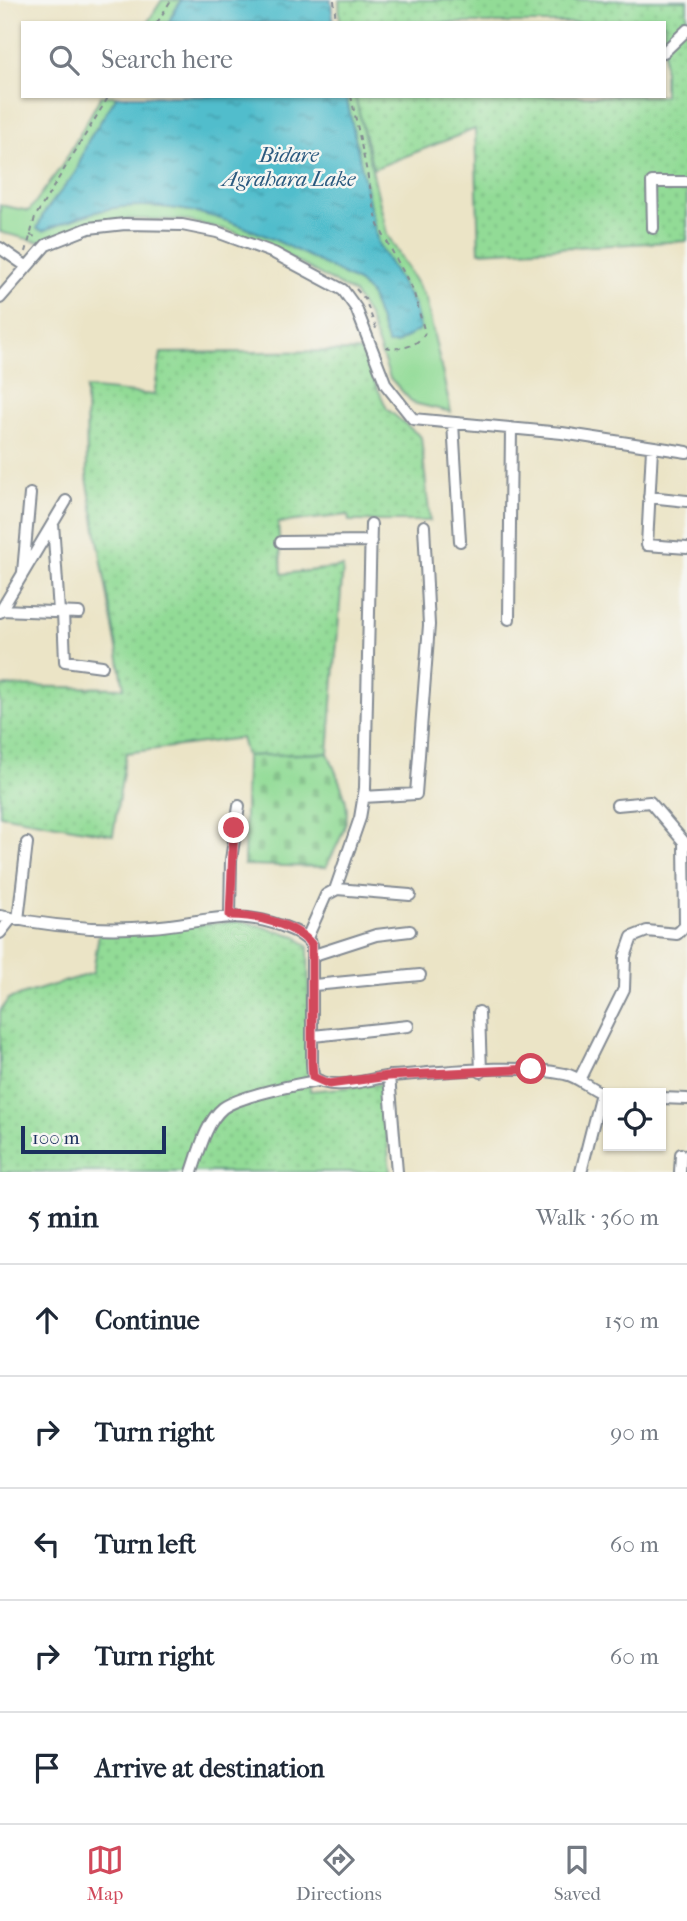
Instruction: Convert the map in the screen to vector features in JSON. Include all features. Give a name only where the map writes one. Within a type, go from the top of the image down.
[{"type":"street","points":[[666,50],[687,30]]},
{"type":"street","points":[[653,228],[652,182],[687,182]]},
{"type":"street","points":[[0,298],[24,264],[46,245],[89,228],[125,224],[182,225],[229,236],[274,253],[343,290],[356,308],[386,386],[413,419],[511,428],[687,452]]},
{"type":"street","points":[[0,248],[24,264]]},
{"type":"street","points":[[453,423],[460,541]]},
{"type":"street","points":[[509,620],[511,428]]},
{"type":"street","points":[[652,448],[647,545],[687,548]]},
{"type":"street","points":[[22,576],[30,494]]},
{"type":"street","points":[[649,497],[687,501]]},
{"type":"street","points":[[1,611],[66,501]]},
{"type":"street","points":[[53,523],[65,661],[102,666]]},
{"type":"street","points":[[335,890],[360,818],[363,797],[371,524]]},
{"type":"street","points":[[363,797],[416,794],[429,625],[424,526]]},
{"type":"street","points":[[281,542],[371,541]]},
{"type":"street","points":[[1,611],[79,613]]},
{"type":"street","points":[[579,1080],[624,989],[625,957],[632,937],[647,931],[677,934],[685,926],[684,842],[650,802],[617,805]]},
{"type":"street","points":[[230,915],[231,860],[239,806]]},
{"type":"street","points":[[0,933],[10,918],[27,843]]},
{"type":"street","points":[[307,938],[326,895],[335,890],[410,895]]},
{"type":"street","points":[[10,918],[150,927],[230,915],[265,920],[307,938],[314,955],[313,1077],[318,1081],[329,1084],[388,1076],[531,1069],[569,1074],[603,1093]]},
{"type":"street","points":[[314,955],[376,935],[410,931]]},
{"type":"street","points":[[314,985],[420,975]]},
{"type":"street","points":[[479,1012],[481,1072]]},
{"type":"street","points":[[313,1036],[408,1026]]},
{"type":"street","points":[[388,1076],[397,1172]]},
{"type":"street","points":[[192,1172],[209,1128],[224,1108],[274,1090],[318,1081]]},
{"type":"street","points":[[666,1098],[687,1099]]},
{"type":"street","points":[[581,1172],[603,1100]]},
{"type":"street","points":[[680,1172],[681,1154]]},
{"type":"path","points":[[158,21],[171,0]]},
{"type":"path","points":[[334,0],[336,21]]},
{"type":"path","points":[[24,264],[34,217],[108,98]]},
{"type":"path","points":[[351,98],[378,225],[413,290],[425,333],[420,342],[407,347],[383,348],[365,299],[353,287]]},
{"type":"path","points":[[30,235],[41,238]]},
{"type":"green space","points":[[162,0],[181,0],[169,21],[148,21]]},
{"type":"green space","points":[[339,0],[687,0],[687,241],[479,252],[475,129],[373,169],[355,98],[666,98],[666,21],[340,21]]},
{"type":"green space","points":[[100,98],[116,98],[88,141],[76,172],[44,213],[37,229],[43,231],[91,213],[121,207],[153,206],[215,217],[275,240],[359,283],[370,294],[388,344],[420,329],[414,305],[378,244],[346,98],[355,98],[387,234],[426,299],[451,412],[413,403],[390,378],[368,316],[354,293],[272,248],[232,231],[182,220],[125,219],[91,222],[39,242],[0,232],[0,205],[29,211],[63,164]]},
{"type":"green space","points":[[361,351],[387,409],[421,437],[430,521],[349,521],[348,515],[278,523],[282,574],[343,567],[328,753],[246,756],[241,738],[126,753],[113,835],[0,815],[0,686],[124,688],[87,478],[86,388],[154,395],[161,353]]},
{"type":"green space","points":[[328,753],[342,787],[347,810],[342,834],[326,867],[244,865],[246,756]]},
{"type":"green space","points":[[241,921],[296,936],[308,947],[310,1091],[382,1084],[390,1172],[0,1172],[0,1011],[8,999],[93,973],[99,933]]},
{"type":"water","points":[[181,0],[331,0],[333,21],[169,21]]},
{"type":"water","name":"Bidare Agrahara Lake","points":[[116,98],[346,98],[378,244],[414,305],[420,329],[396,344],[388,344],[370,294],[359,283],[274,240],[215,217],[153,206],[121,207],[91,213],[43,231],[37,229],[44,213],[76,172],[88,141]]},
{"type":"route","points":[[234,828],[230,915],[265,920],[299,932],[312,945],[313,1077],[329,1084],[388,1076],[531,1069]]}]
